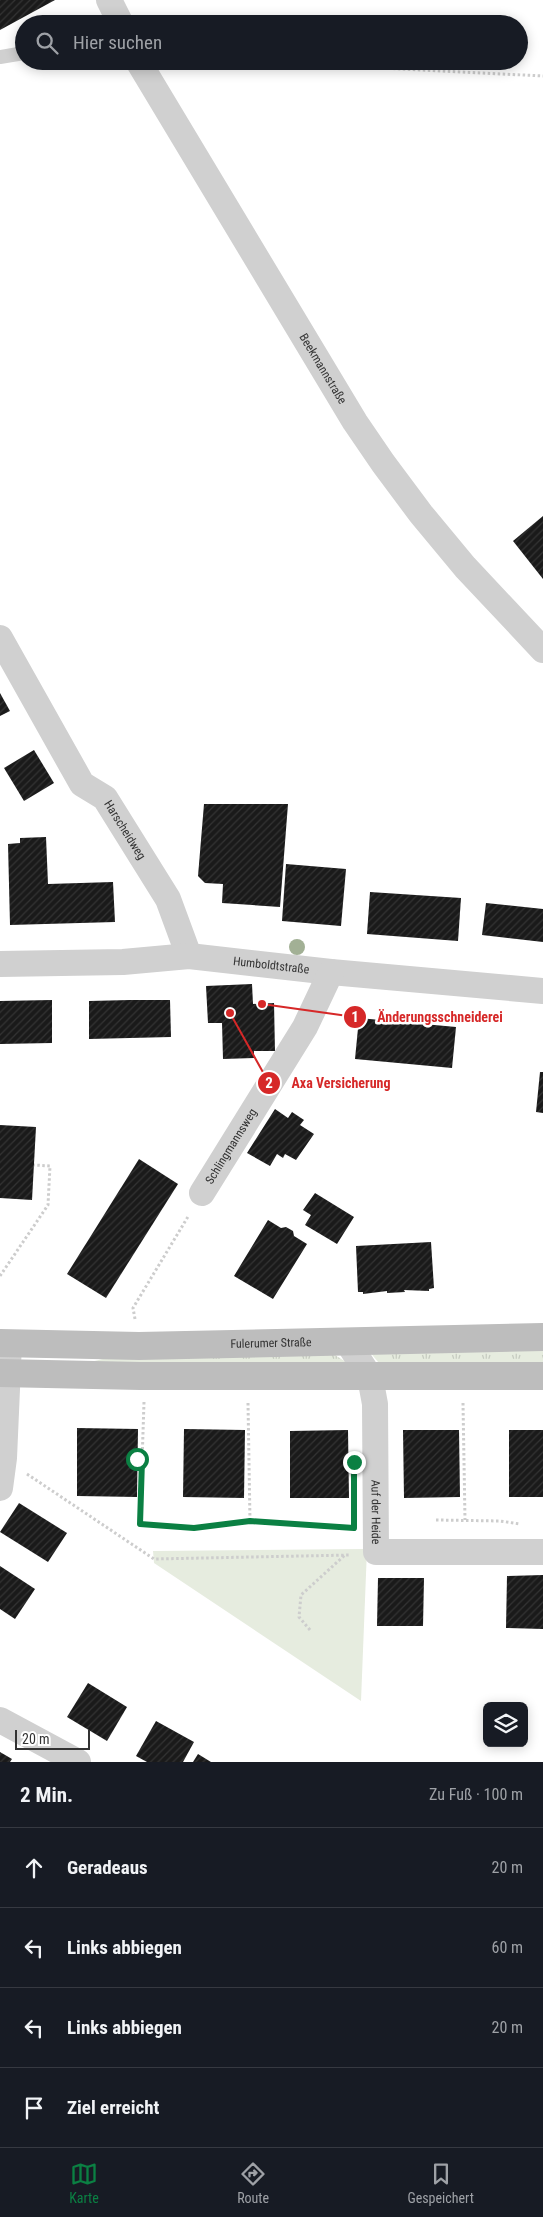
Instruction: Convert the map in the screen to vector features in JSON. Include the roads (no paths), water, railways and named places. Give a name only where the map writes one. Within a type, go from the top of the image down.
[{"type":"main road","name":"Fulerumer Straße","points":[[4,1343],[139,1346],[543,1337]]},
{"type":"main road","points":[[4,1373],[543,1376]]},
{"type":"street","points":[[109,0],[116,15]]},
{"type":"street","name":"Beekmannstraße","points":[[143,70],[355,422],[383,463],[465,567],[543,650]]},
{"type":"street","name":"Harscheidweg","points":[[0,638],[82,784],[105,798],[168,899],[189,956]]},
{"type":"street","name":"Humboldtstraße","points":[[0,964],[123,962],[189,956],[331,972],[543,991]]},
{"type":"street","name":"Schlingmannsweg","points":[[202,1193],[305,1028],[331,972]]},
{"type":"street","name":"Auf der Heide","points":[[348,1342],[370,1376],[375,1404],[376,1552],[543,1552]]},
{"type":"street","points":[[0,1488],[4,1458],[4,1343]]},
{"type":"street","points":[[0,1720],[78,1762]]},
{"type":"lane","points":[[0,57],[15,54]]},
{"type":"place","name":"Änderungsschneiderei","points":[[262,1004]]},
{"type":"place","name":"Axa Versicherung","points":[[230,1013]]}]
